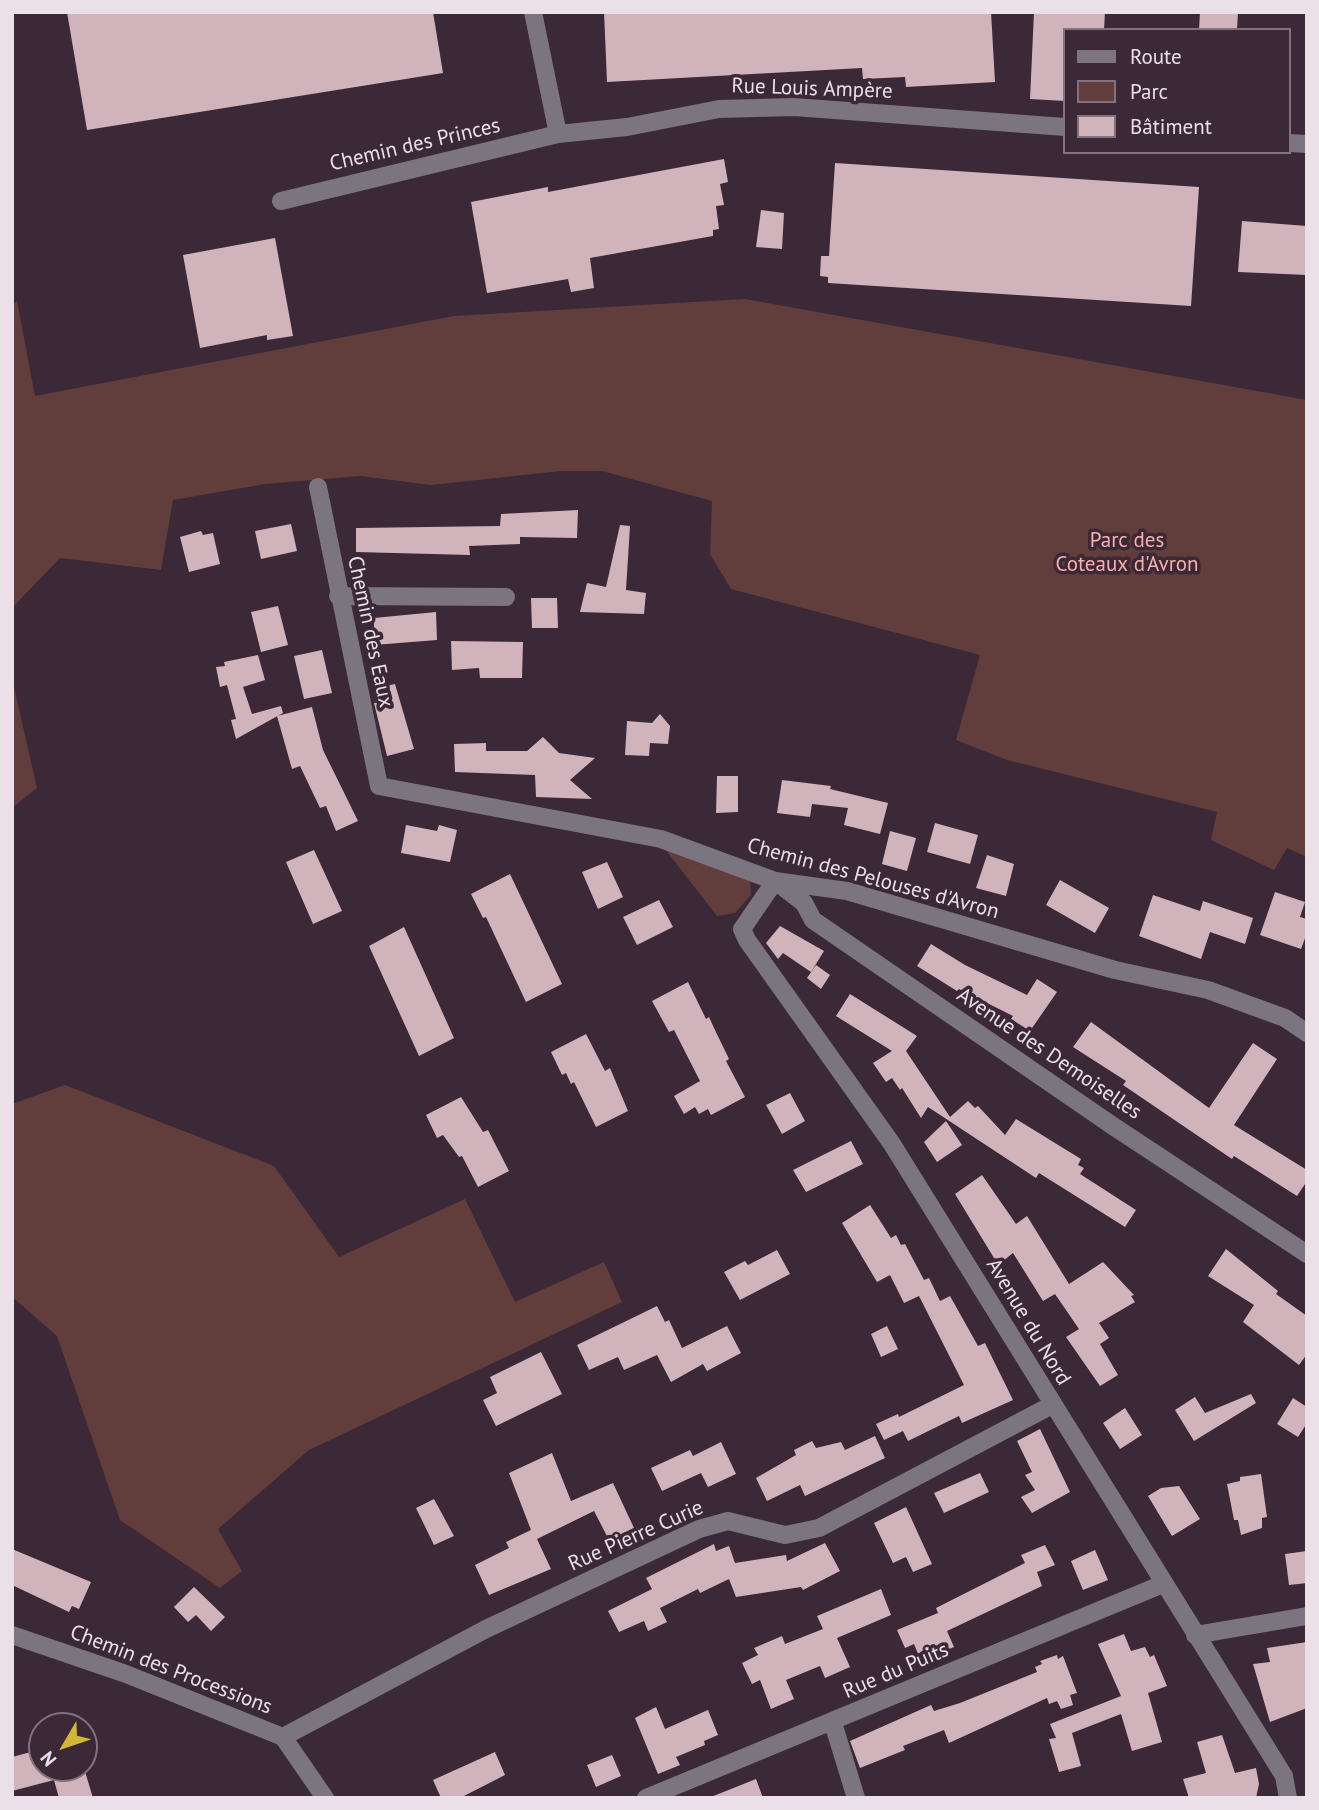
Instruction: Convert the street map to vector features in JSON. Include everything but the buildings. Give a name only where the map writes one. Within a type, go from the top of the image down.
[{"type":"street","points":[[533,12],[558,134]]},
{"type":"street","name":"Rue Louis Ampère","points":[[558,134],[627,127],[719,109],[781,107],[1064,127]]},
{"type":"street","name":"Chemin des Princes","points":[[282,201],[558,134]]},
{"type":"street","name":"Chemin des Eaux","points":[[318,487],[338,596],[379,786]]},
{"type":"street","points":[[338,596],[506,597]]},
{"type":"street","name":"Chemin des Pelouses d'Avron","points":[[379,786],[661,839],[775,881],[847,891],[1115,970],[1208,990],[1285,1017],[1307,1033]]},
{"type":"street","name":"Avenue des Demoiselles","points":[[775,881],[804,903],[813,920],[1112,1126],[1307,1254]]},
{"type":"street","name":"Avenue du Nord","points":[[775,881],[742,929],[747,940],[892,1144],[1284,1776],[1288,1798]]},
{"type":"street","name":"Rue Pierre Curie","points":[[283,1737],[486,1629],[699,1529],[728,1521],[785,1535],[819,1528],[1052,1405]]},
{"type":"street","name":"Rue du Puits","points":[[646,1798],[834,1723],[1163,1584]]},
{"type":"street","points":[[1195,1635],[1307,1616]]},
{"type":"street","name":"Chemin des Processions","points":[[12,1635],[126,1674],[283,1737],[325,1798]]},
{"type":"street","points":[[834,1723],[856,1798]]},
{"type":"green space","name":"Parc des Coteaux d'Avron","points":[[745,299],[1307,400],[1307,857],[1287,848],[1274,870],[1211,840],[1217,812],[1007,760],[956,740],[980,655],[731,589],[710,554],[712,501],[602,471],[561,471],[431,485],[360,476],[265,484],[173,500],[161,570],[60,558],[12,608],[12,305],[17,301],[35,396],[454,316]]},
{"type":"green space","points":[[12,678],[37,788],[12,808]]},
{"type":"green space","points":[[665,849],[750,881],[751,895],[735,913],[717,916]]},
{"type":"green space","points":[[65,1085],[274,1166],[339,1257],[465,1199],[515,1302],[604,1262],[622,1302],[309,1450],[218,1529],[242,1571],[220,1588],[120,1520],[57,1336],[12,1297],[12,1104]]}]
